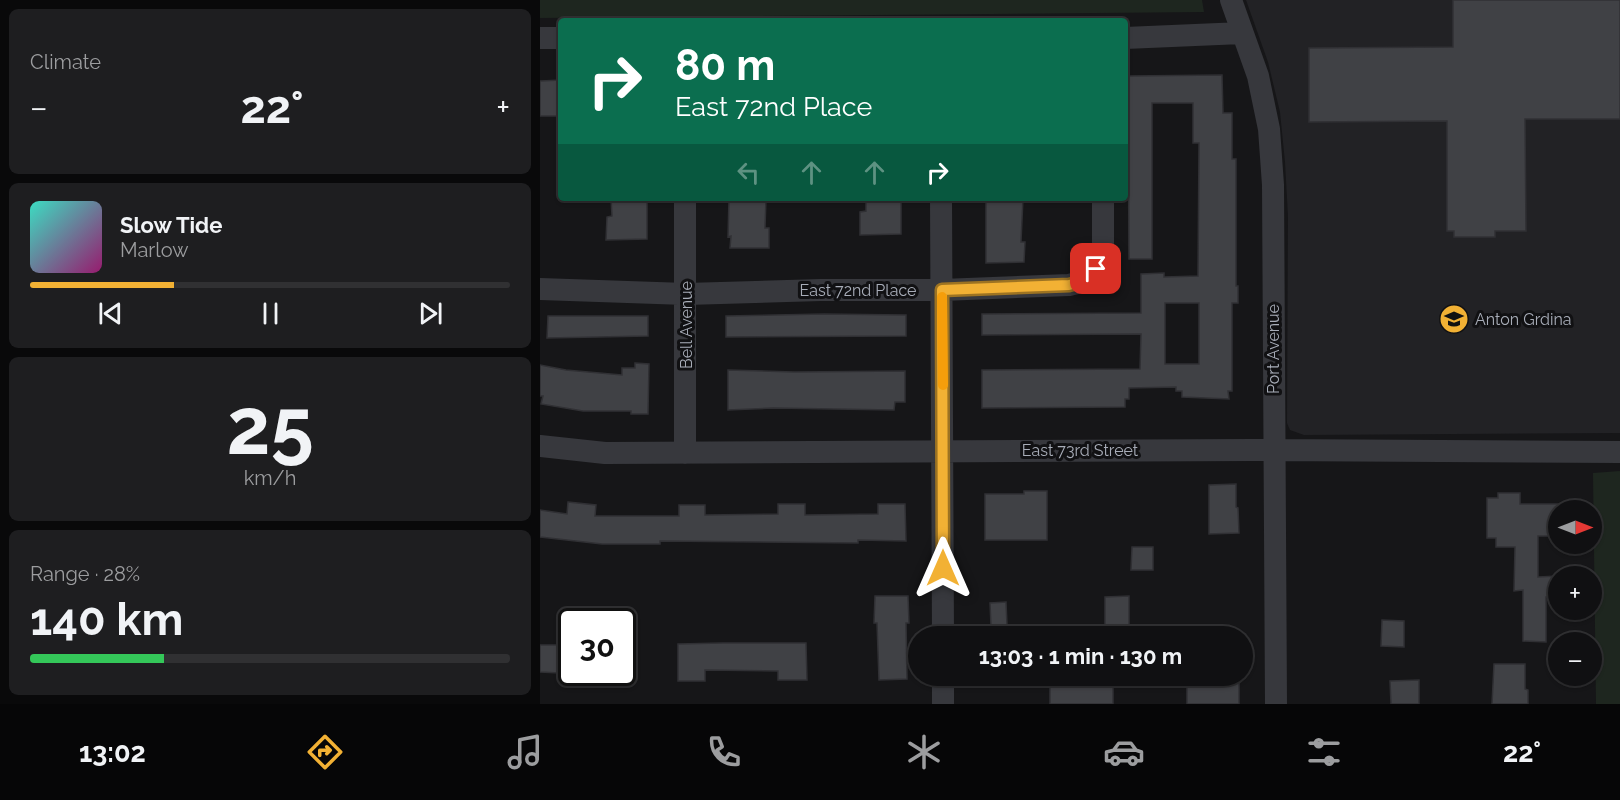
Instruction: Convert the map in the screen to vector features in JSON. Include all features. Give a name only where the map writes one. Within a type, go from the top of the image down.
[{"type":"street","name":"Port Avenue","points":[[1231,0],[1258,76],[1269,129],[1273,185],[1276,704]]},
{"type":"street","points":[[1128,38],[1242,33]]},
{"type":"street","points":[[540,38],[558,38]]},
{"type":"street","name":"Bell Avenue","points":[[685,201],[685,453]]},
{"type":"street","points":[[941,201],[943,626]]},
{"type":"street","name":"East 72nd Place","points":[[540,289],[686,294],[821,290],[942,290],[1069,285],[1089,280],[1103,259],[1103,201]]},
{"type":"street","name":"East 73rd Street","points":[[540,446],[605,453],[943,450],[1620,452]]},
{"type":"street","points":[[943,686],[943,704]]},
{"type":"shaded area","points":[[540,0],[1202,0],[1204,12],[540,18]]},
{"type":"shaded area","name":"Anton Grdina","points":[[1246,0],[1620,0],[1620,433],[1304,435],[1290,430],[1287,423],[1288,216],[1280,112],[1268,62]]},
{"type":"shaded area","points":[[1620,471],[1620,704],[1596,704],[1596,686],[1602,686],[1602,632],[1595,632],[1595,620],[1602,620],[1602,566],[1594,566],[1594,554],[1602,554],[1602,500],[1593,500],[1593,473]]},
{"type":"building","points":[[1453,0],[1620,0],[1620,119],[1525,119],[1526,231],[1495,231],[1495,237],[1454,237],[1454,231],[1447,231],[1447,121],[1309,122],[1309,48],[1453,47]]},
{"type":"building","points":[[1222,75],[1223,113],[1232,113],[1232,159],[1236,159],[1238,303],[1232,303],[1232,391],[1228,391],[1229,399],[1182,397],[1182,391],[1176,391],[1176,387],[1129,388],[1129,399],[1125,399],[1125,407],[982,408],[982,370],[1140,369],[1141,334],[982,335],[982,314],[1141,313],[1141,274],[1164,273],[1164,277],[1198,276],[1199,143],[1193,143],[1193,103],[1152,103],[1152,259],[1129,259],[1128,76]],"holes":[[[1165,303],[1199,303],[1199,364],[1165,364]]]},
{"type":"building","points":[[558,80],[558,116],[540,116],[540,81]]},
{"type":"building","points":[[611,201],[647,201],[647,239],[606,240],[607,217],[612,216]]},
{"type":"building","points":[[729,201],[766,201],[765,228],[769,228],[769,248],[730,248],[731,236],[728,237]]},
{"type":"building","points":[[866,201],[901,201],[901,234],[860,235],[860,212],[866,211]]},
{"type":"building","points":[[986,201],[1023,201],[1021,242],[1025,242],[1024,262],[986,263]]},
{"type":"building","points":[[906,315],[906,336],[726,337],[726,316]]},
{"type":"building","points":[[548,316],[648,316],[648,336],[547,338]]},
{"type":"building","points":[[635,363],[649,364],[648,414],[631,414],[631,411],[583,411],[541,404],[543,396],[540,396],[540,365],[566,370],[622,375],[622,368],[635,368]]},
{"type":"building","points":[[728,370],[905,371],[905,402],[895,402],[894,410],[773,408],[728,410]]},
{"type":"building","points":[[1236,484],[1239,533],[1209,534],[1209,485]]},
{"type":"building","points":[[1024,491],[1047,491],[1047,540],[985,540],[985,494],[1024,494]]},
{"type":"building","points":[[1498,493],[1520,493],[1520,504],[1548,504],[1548,536],[1538,536],[1538,577],[1548,576],[1546,642],[1523,641],[1523,590],[1514,591],[1515,547],[1496,547],[1496,538],[1487,538],[1487,498],[1498,498]]},
{"type":"building","points":[[568,502],[596,505],[595,516],[679,516],[679,505],[705,505],[705,515],[778,514],[778,504],[805,504],[805,515],[878,514],[878,504],[905,504],[906,541],[858,540],[858,543],[660,541],[660,544],[602,544],[540,537],[540,510],[567,514]]},
{"type":"building","points":[[1132,547],[1153,547],[1153,570],[1131,570]]},
{"type":"building","points":[[875,596],[908,596],[907,679],[879,680],[877,623],[874,623]]},
{"type":"building","points":[[1129,596],[1129,626],[1105,626],[1105,597]]},
{"type":"building","points":[[1006,602],[1007,625],[991,626],[990,603]]},
{"type":"building","points":[[1382,620],[1404,621],[1404,647],[1381,646]]},
{"type":"building","points":[[806,643],[807,680],[778,680],[778,671],[705,670],[705,681],[678,681],[678,644]]},
{"type":"building","points":[[540,645],[558,645],[558,673],[540,672]]},
{"type":"building","points":[[1494,664],[1525,664],[1525,689],[1528,690],[1528,704],[1492,704]]},
{"type":"building","points":[[1419,680],[1419,704],[1391,704],[1390,681]]},
{"type":"building","points":[[1050,686],[1113,686],[1113,704],[1050,704]]},
{"type":"building","points":[[1187,686],[1239,686],[1239,704],[1187,704]]},
{"type":"slow traffic","points":[[942,297],[943,385]]},
{"type":"place","name":"Anton Grdina","points":[[1454,319]]},
{"type":"route","points":[[943,568],[942,290],[1069,285],[1089,280],[1096,269]]}]
